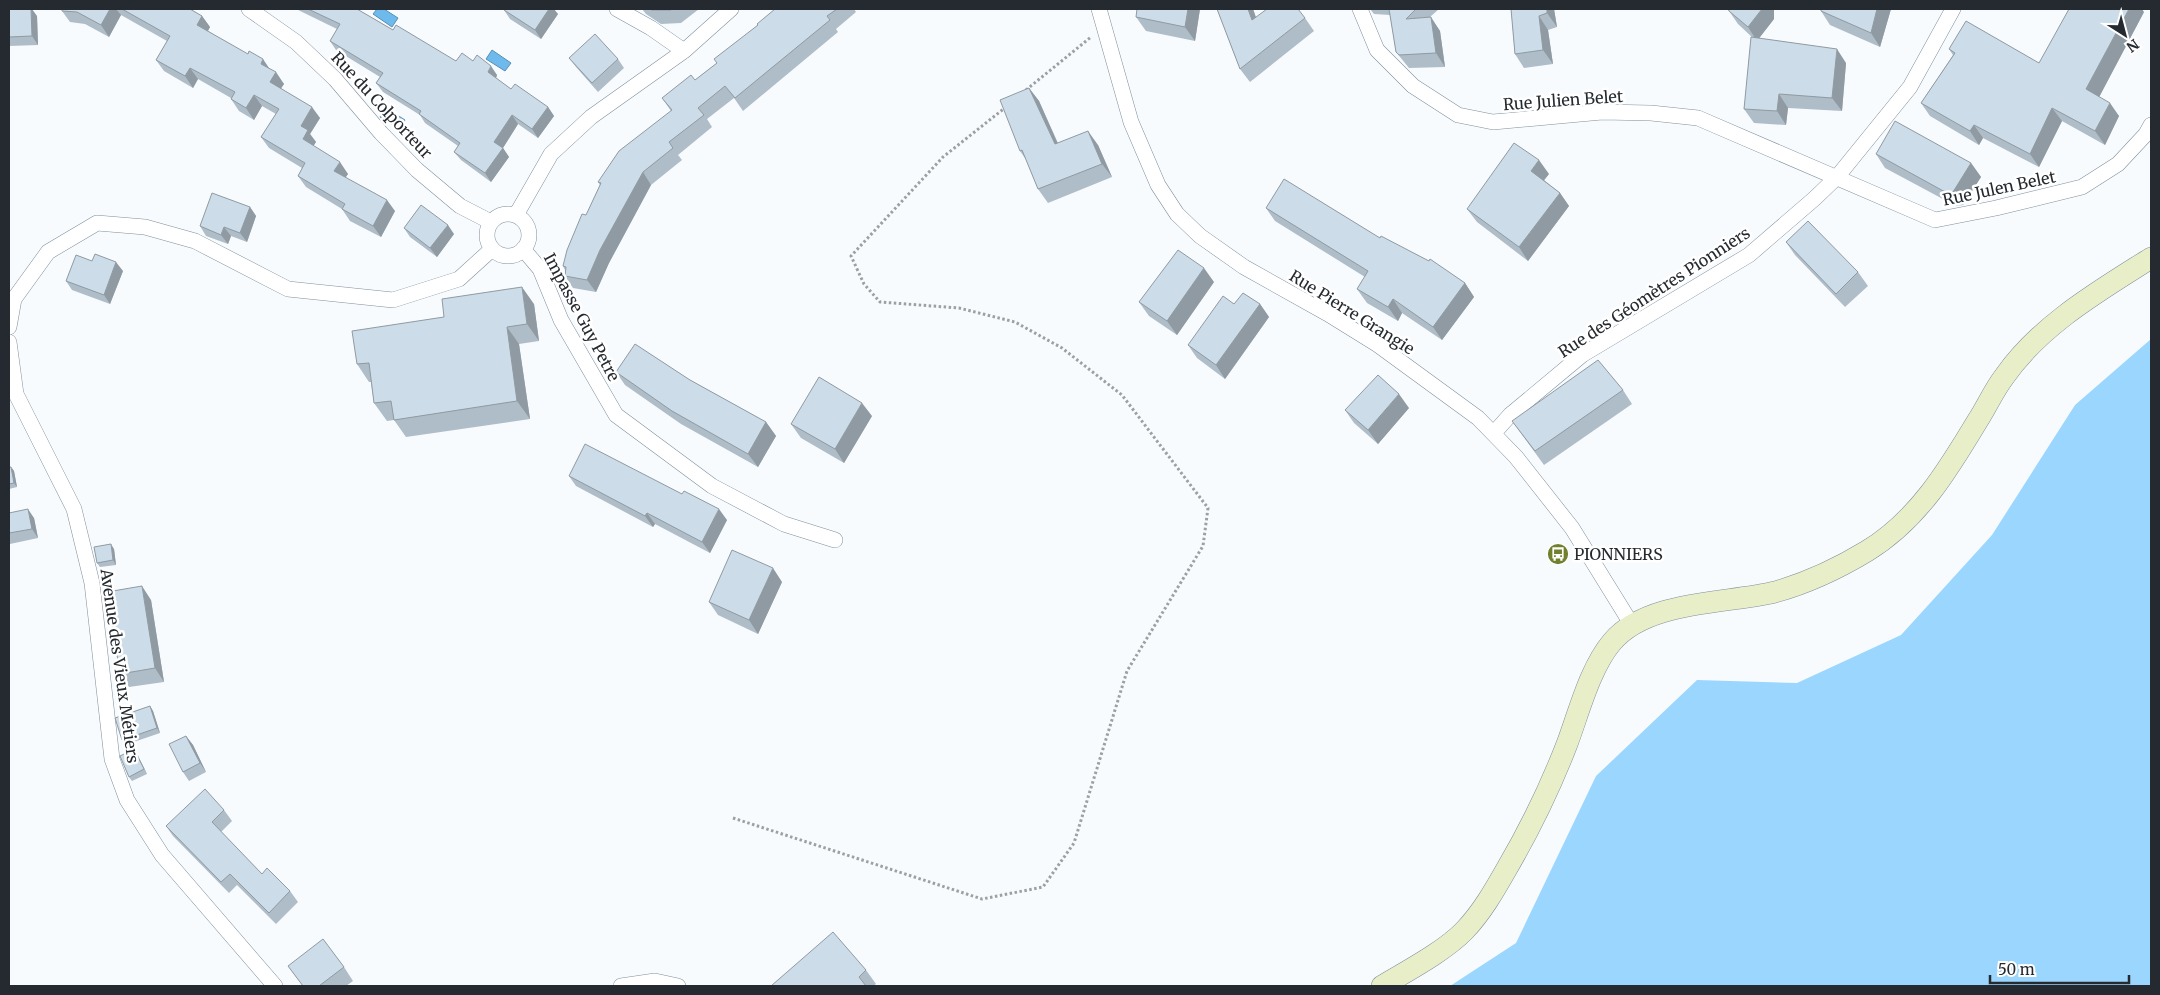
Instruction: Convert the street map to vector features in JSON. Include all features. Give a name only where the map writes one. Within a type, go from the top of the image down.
[{"type":"street","name":"Rue du Colporteur","points":[[249,9],[296,42],[335,79],[381,133],[417,170],[460,206],[491,222]]},
{"type":"street","points":[[617,9],[684,51]]},
{"type":"street","points":[[516,215],[551,154],[591,117],[684,51],[731,9]]},
{"type":"street","name":"Rue Pierre Grangie","points":[[1099,9],[1131,122],[1158,185],[1176,214],[1200,236],[1244,268],[1328,314],[1378,345],[1478,418],[1516,457],[1572,528],[1632,625]]},
{"type":"street","name":"Rue Julien Belet","points":[[1360,9],[1377,50],[1413,86],[1458,115],[1493,122],[1602,112],[1651,113],[1698,118],[1837,177]]},
{"type":"street","name":"Rue des Géomètres Pionniers","points":[[1494,433],[1510,415],[1582,355],[1749,255],[1837,177],[1910,87],[1953,9]]},
{"type":"street","name":"Rue Julen Belet","points":[[1837,177],[1935,220],[1996,208],[2082,187],[2118,164],[2146,134],[2151,125]]},
{"type":"street","points":[[502,214],[516,215],[526,224],[528,230],[527,243],[524,249],[511,256],[497,254],[492,249],[486,236],[491,222],[502,214]]},
{"type":"street","points":[[9,327],[14,299],[48,252],[97,223],[145,227],[196,241],[288,289],[393,300],[459,279],[492,249]]},
{"type":"street","name":"Impasse Guy Petre","points":[[524,249],[540,270],[561,320],[616,414],[712,486],[784,524],[835,540]]},
{"type":"street","points":[[1382,986],[1421,962],[1464,931],[1488,902],[1519,849],[1551,785],[1598,663],[1613,640],[1632,625],[1655,614],[1778,591],[1805,582],[1868,551],[1891,534],[1915,512],[1940,483],[2004,376],[2042,334],[2080,304],[2151,258]]},
{"type":"street","name":"Avenue des Vieux Métiers","points":[[9,342],[16,394],[74,509],[92,583],[112,759],[127,800],[162,855],[275,986]]},
{"type":"street","points":[[621,986],[655,981],[678,986]]},
{"type":"path","points":[[1020,96],[1104,27]]},
{"type":"path","points":[[733,818],[982,899],[1043,887],[1074,843],[1127,671],[1203,546],[1208,508],[1122,395],[1062,348],[1016,322],[959,308],[880,302],[864,284],[851,256],[943,158],[1012,102]]},
{"type":"shaded area","points":[[377,9],[384,9],[398,18],[392,27],[373,14]]},
{"type":"shaded area","points":[[492,50],[511,63],[505,71],[486,59]]},
{"type":"shaded area","points":[[386,108],[405,120],[399,129],[380,117]]},
{"type":"shaded area","points":[[2151,339],[2151,986],[1450,986],[1516,943],[1596,776],[1697,680],[1797,683],[1901,635],[1992,535],[2075,405]]},
{"type":"building","points":[[9,9],[31,9],[32,36],[9,37]]},
{"type":"building","points":[[62,9],[110,9],[101,25],[77,12],[62,11]]},
{"type":"building","points":[[122,9],[190,9],[202,16],[197,25],[248,54],[249,51],[263,59],[261,64],[276,72],[270,82],[312,107],[301,126],[308,130],[303,139],[340,162],[334,171],[387,200],[373,226],[342,209],[345,204],[298,176],[305,163],[261,137],[279,109],[254,95],[246,108],[231,99],[235,92],[190,68],[185,76],[156,60],[170,36]]},
{"type":"building","points":[[308,9],[357,9],[393,30],[396,25],[456,61],[462,53],[473,61],[477,55],[491,66],[488,72],[511,89],[515,84],[548,107],[532,129],[512,115],[494,142],[503,148],[485,173],[454,152],[460,143],[419,114],[421,111],[376,83],[383,73],[330,41],[340,24]]},
{"type":"building","points":[[504,9],[549,9],[535,30]]},
{"type":"building","points":[[649,9],[672,9],[652,10]]},
{"type":"building","points":[[775,9],[837,9],[827,16],[830,20],[735,98],[725,86],[698,108],[704,115],[669,142],[673,148],[643,172],[600,250],[587,280],[565,276],[566,267],[563,266],[567,250],[582,214],[586,215],[601,183],[598,182],[619,151],[672,110],[662,98],[691,75],[695,80],[717,63],[714,59],[758,25]]},
{"type":"building","points":[[1137,9],[1188,9],[1185,27],[1136,17]]},
{"type":"building","points":[[1217,9],[1248,9],[1252,20],[1267,9],[1298,9],[1305,18],[1240,69]]},
{"type":"building","points":[[1389,9],[1416,9],[1406,19],[1431,17],[1436,53],[1399,55],[1396,52]]},
{"type":"building","points":[[1511,9],[1547,9],[1547,13],[1539,16],[1543,50],[1515,54]]},
{"type":"building","points":[[1728,9],[1762,9],[1748,27]]},
{"type":"building","points":[[1821,9],[1877,9],[1871,33],[1821,11]]},
{"type":"building","points":[[2069,9],[2129,9],[2086,89],[2110,103],[2095,131],[2052,108],[2030,154],[1974,125],[1970,131],[1921,103],[1955,53],[1949,49],[1966,21],[2039,63]]},
{"type":"building","points":[[595,34],[618,59],[592,83],[569,58]]},
{"type":"building","points":[[1751,37],[1837,49],[1832,98],[1779,94],[1777,111],[1744,109]]},
{"type":"building","points":[[1029,88],[1055,144],[1088,131],[1102,164],[1038,189],[1022,150],[1020,151],[1000,100]]},
{"type":"building","points":[[1895,121],[1971,163],[1953,192],[1947,193],[1876,154]]},
{"type":"building","points":[[1514,143],[1539,160],[1531,171],[1560,193],[1519,247],[1467,209]]},
{"type":"building","points":[[1284,179],[1380,238],[1381,236],[1429,261],[1430,259],[1465,283],[1433,327],[1393,299],[1388,307],[1357,289],[1368,271],[1266,208]]},
{"type":"building","points":[[212,193],[250,207],[240,233],[224,227],[221,235],[200,226]]},
{"type":"building","points":[[421,205],[448,225],[430,248],[404,228]]},
{"type":"building","points":[[1808,221],[1858,272],[1836,294],[1786,242]]},
{"type":"building","points":[[1178,250],[1204,268],[1167,321],[1139,302]]},
{"type":"building","points":[[95,254],[116,262],[104,295],[66,281],[76,255],[92,261]]},
{"type":"building","points":[[522,287],[527,324],[507,327],[517,401],[394,420],[391,401],[374,403],[369,363],[357,364],[352,331],[444,317],[442,299]]},
{"type":"building","points":[[1243,293],[1260,304],[1216,365],[1188,345],[1223,296],[1234,304]]},
{"type":"building","points":[[635,344],[690,380],[766,422],[748,454],[672,411],[616,372]]},
{"type":"building","points":[[1598,360],[1623,390],[1535,451],[1512,421]]},
{"type":"building","points":[[1378,375],[1399,394],[1368,430],[1345,410]]},
{"type":"building","points":[[819,377],[862,403],[835,449],[791,424]]},
{"type":"building","points":[[585,444],[682,494],[684,491],[719,509],[702,542],[647,513],[645,516],[569,476]]},
{"type":"building","points":[[9,467],[11,467],[14,483],[9,484]]},
{"type":"building","points":[[28,509],[32,529],[9,533],[9,513]]},
{"type":"building","points":[[111,544],[113,560],[97,563],[94,547]]},
{"type":"building","points":[[732,550],[773,568],[749,620],[709,602]]},
{"type":"building","points":[[142,586],[155,668],[120,674],[107,592]]},
{"type":"building","points":[[150,706],[157,728],[122,740],[115,718]]},
{"type":"building","points":[[186,736],[200,763],[183,772],[169,744]]},
{"type":"building","points":[[134,749],[144,769],[129,777],[120,756]]},
{"type":"building","points":[[205,789],[224,810],[212,822],[262,874],[267,868],[290,891],[269,913],[230,874],[221,882],[166,826]]},
{"type":"building","points":[[833,932],[866,970],[859,977],[866,986],[771,986]]},
{"type":"building","points":[[323,939],[344,967],[319,986],[303,986],[288,966]]},
{"type":"place","name":"PIONNIERS","points":[[1558,554]]}]
